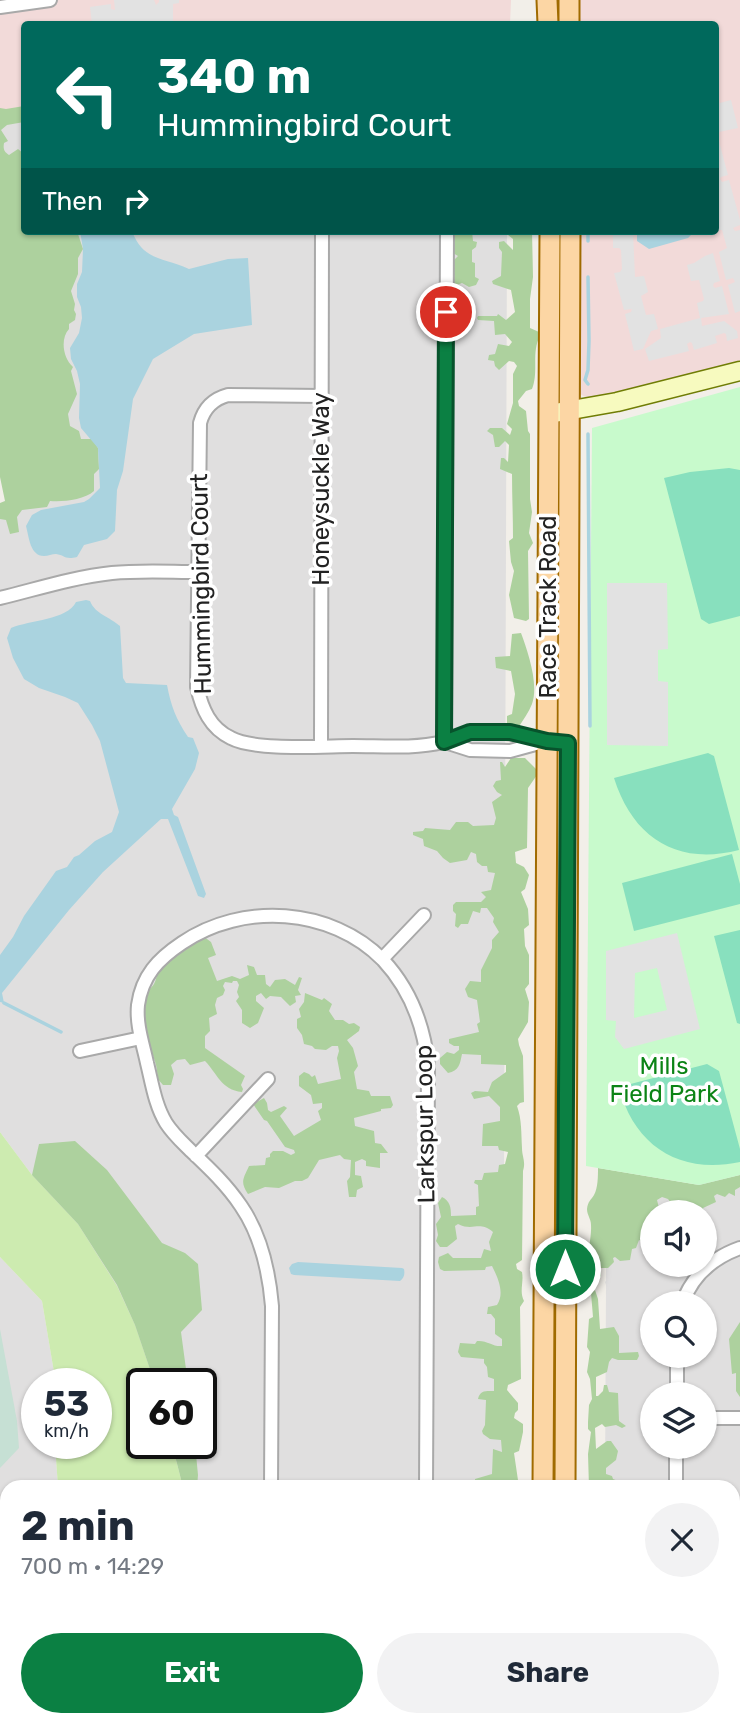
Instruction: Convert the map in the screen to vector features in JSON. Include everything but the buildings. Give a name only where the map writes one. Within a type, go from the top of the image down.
[{"type":"main road","points":[[548,14],[569,14]]},
{"type":"main road","name":"Race Track Road","points":[[543,1480],[550,235]]},
{"type":"main road","name":"Race Track Road","points":[[565,1480],[570,235]]},
{"type":"street","points":[[0,7],[50,0]]},
{"type":"street","name":"Honeysuckle Way","points":[[321,747],[323,235]]},
{"type":"street","points":[[444,742],[447,235]]},
{"type":"street","points":[[549,414],[617,402],[740,370]]},
{"type":"street","name":"Hummingbird Court","points":[[322,396],[228,395],[214,401],[204,413],[200,424],[198,687],[200,700],[210,721],[223,734],[248,744],[406,746],[444,742],[470,732],[510,732],[547,741]]},
{"type":"street","points":[[0,598],[109,573],[199,572]]},
{"type":"street","points":[[547,741],[568,743]]},
{"type":"street","name":"Hummingbird Court","points":[[444,742],[470,750],[510,751],[547,741]]},
{"type":"street","points":[[382,959],[424,915]]},
{"type":"street","name":"Larkspur Loop","points":[[271,1480],[272,1306],[263,1251],[253,1226],[229,1188],[176,1136],[161,1114],[141,1038],[138,1010],[142,986],[150,971],[165,954],[209,928],[226,922],[264,916],[297,917],[313,921],[360,942],[382,959],[395,975],[417,1014],[428,1065],[426,1480]]},
{"type":"street","points":[[80,1051],[141,1038]]},
{"type":"street","points":[[545,1039],[566,1039]]},
{"type":"street","points":[[196,1156],[268,1079]]},
{"type":"street","points":[[689,1291],[708,1265],[740,1248]]},
{"type":"street","points":[[717,1418],[740,1418]]},
{"type":"street","points":[[676,1480],[677,1459]]},
{"type":"shaded area","points":[[0,0],[511,0],[510,21],[21,21],[21,116],[0,116]]},
{"type":"shaded area","points":[[114,0],[154,0],[156,5],[159,0],[179,0],[179,3],[173,4],[173,21],[92,21],[90,7],[111,4],[111,9],[115,10]]},
{"type":"shaded area","points":[[576,0],[740,0],[740,361],[591,400],[580,394],[578,235],[719,235],[719,21],[577,21]]},
{"type":"shaded area","points":[[731,100],[738,128],[719,132],[719,103]]},
{"type":"shaded area","points":[[0,116],[21,116],[21,235],[507,235],[503,1480],[181,1480],[176,1459],[217,1459],[217,1368],[149,1368],[32,1175],[0,1132],[0,514],[10,512],[0,470]]},
{"type":"shaded area","points":[[719,141],[728,175],[720,179],[722,182],[729,180],[740,220],[740,225],[733,228],[735,231],[740,230],[740,311],[735,313],[728,285],[735,282],[733,278],[726,280],[719,252],[727,248],[722,230],[719,230]]},
{"type":"shaded area","points":[[613,235],[633,235],[635,277],[644,276],[648,292],[641,296],[646,315],[654,314],[658,329],[651,331],[643,349],[634,351],[625,314],[632,309],[624,310],[614,273],[622,269],[621,250],[613,248]]},
{"type":"shaded area","points":[[713,253],[720,281],[713,286],[722,286],[729,314],[701,318],[702,326],[724,321],[737,331],[738,338],[727,341],[724,333],[715,336],[717,343],[694,350],[690,342],[687,344],[689,351],[649,361],[645,349],[661,338],[660,329],[700,318],[697,303],[704,299],[699,280],[691,281],[687,265]]},
{"type":"shaded area","points":[[607,583],[667,583],[668,649],[658,650],[658,681],[668,682],[668,746],[607,745]]},
{"type":"shaded area","points":[[677,933],[700,1029],[624,1049],[615,1037],[616,1021],[606,1020],[606,951]],"holes":[[[657,968],[667,1010],[634,1018],[635,973]]]},
{"type":"shaded area","points":[[740,1175],[740,1480],[605,1480],[606,1204]]},
{"type":"shaded area","points":[[0,1257],[42,1301],[53,1368],[21,1368],[21,1459],[56,1459],[58,1480],[0,1480]]},
{"type":"green space","points":[[21,106],[21,123],[7,125],[1,130],[8,141],[4,143],[6,153],[9,155],[18,149],[21,152],[21,235],[78,235],[83,249],[78,258],[78,274],[71,291],[75,304],[75,320],[69,324],[64,338],[64,348],[73,367],[71,371],[77,394],[68,414],[70,426],[79,431],[81,439],[92,439],[98,448],[99,469],[94,474],[94,491],[73,500],[50,501],[47,507],[22,510],[17,517],[19,532],[10,534],[6,520],[0,519],[0,503],[5,501],[0,477],[0,108]]},
{"type":"green space","points":[[453,235],[472,235],[473,241],[477,242],[472,250],[475,277],[479,279],[476,285],[469,287],[462,283],[452,287],[452,262],[458,256],[453,253]]},
{"type":"green space","points":[[508,235],[532,235],[530,328],[539,332],[540,336],[532,389],[526,391],[518,401],[519,406],[526,411],[530,434],[532,512],[529,533],[533,543],[528,551],[529,619],[526,621],[514,618],[509,595],[514,571],[509,541],[513,538],[512,474],[500,469],[501,458],[508,462],[509,445],[505,441],[495,447],[493,435],[487,431],[490,428],[502,428],[510,435],[512,429],[507,424],[513,403],[513,374],[517,366],[509,361],[499,370],[494,361],[488,360],[489,355],[495,354],[498,344],[509,346],[512,342],[505,334],[495,335],[494,321],[477,318],[498,314],[506,320],[515,312],[511,290],[493,284],[492,281],[501,276],[502,252],[499,242],[504,241],[513,250],[513,239]]},
{"type":"green space","name":"Mills Field Park","points":[[740,387],[740,1175],[699,1185],[586,1166],[592,428]]},
{"type":"green space","points":[[729,468],[740,470],[740,616],[709,624],[701,619],[664,478]]},
{"type":"green space","points":[[521,633],[532,668],[534,696],[528,713],[518,728],[507,727],[507,716],[512,714],[515,694],[511,671],[496,668],[495,657],[510,656],[512,634]]},
{"type":"green space","points":[[708,753],[714,756],[739,850],[696,854],[677,850],[660,842],[633,817],[614,778]]},
{"type":"green space","points":[[511,758],[525,758],[537,770],[537,775],[528,788],[527,848],[515,852],[516,863],[524,867],[529,875],[525,889],[521,892],[528,909],[529,925],[524,929],[525,946],[529,955],[529,984],[525,989],[529,1002],[528,1022],[518,1039],[523,1056],[524,1102],[517,1106],[521,1121],[524,1164],[522,1260],[516,1264],[517,1269],[522,1272],[524,1301],[520,1307],[521,1379],[508,1385],[507,1390],[518,1403],[514,1418],[523,1424],[523,1432],[519,1451],[514,1453],[518,1480],[475,1480],[492,1474],[493,1449],[502,1452],[501,1440],[490,1439],[483,1434],[486,1400],[478,1399],[486,1391],[494,1391],[494,1379],[488,1377],[484,1359],[461,1357],[458,1352],[460,1343],[475,1344],[481,1341],[502,1346],[502,1339],[495,1334],[495,1319],[491,1314],[487,1314],[488,1307],[497,1305],[500,1286],[492,1266],[486,1267],[485,1270],[444,1271],[440,1269],[438,1262],[439,1257],[448,1253],[453,1258],[481,1258],[484,1249],[491,1251],[489,1242],[493,1232],[480,1226],[458,1224],[455,1226],[457,1239],[447,1247],[440,1247],[436,1241],[436,1224],[441,1217],[438,1203],[442,1197],[450,1205],[451,1216],[476,1215],[476,1207],[479,1206],[478,1185],[474,1183],[475,1180],[482,1180],[484,1173],[498,1172],[499,1165],[505,1164],[508,1152],[499,1150],[498,1146],[482,1146],[483,1124],[500,1121],[500,1107],[489,1096],[474,1099],[471,1093],[488,1092],[492,1082],[506,1072],[506,1065],[481,1064],[481,1055],[462,1054],[457,1069],[448,1073],[440,1064],[440,1058],[447,1052],[454,1054],[459,1050],[459,1046],[449,1043],[449,1039],[479,1032],[477,1000],[468,997],[465,989],[470,981],[481,982],[481,970],[492,948],[492,940],[499,932],[487,908],[481,908],[480,913],[473,911],[468,924],[461,924],[458,928],[455,926],[456,914],[453,905],[456,902],[481,902],[486,897],[481,892],[491,890],[495,873],[488,872],[487,866],[477,862],[476,854],[471,852],[467,860],[450,863],[437,851],[424,846],[423,839],[413,835],[413,832],[423,831],[425,828],[450,830],[456,822],[468,822],[473,826],[494,825],[496,818],[492,802],[502,795],[493,786],[496,781],[501,780],[500,762],[505,767]]},
{"type":"green space","points":[[732,854],[740,884],[740,904],[634,931],[622,883]]},
{"type":"green space","points":[[740,930],[740,1024],[737,1023],[714,936]]},
{"type":"green space","points":[[203,936],[211,942],[216,955],[208,958],[217,981],[232,976],[240,979],[249,975],[247,965],[254,967],[257,975],[265,975],[266,984],[270,987],[275,980],[285,979],[295,985],[299,977],[302,978],[298,990],[301,995],[295,996],[296,1002],[290,1006],[281,997],[270,996],[266,999],[261,993],[256,996],[256,1001],[264,1008],[258,1023],[250,1028],[242,1023],[242,1010],[236,1001],[239,997],[237,981],[225,982],[223,995],[217,998],[215,1005],[217,1014],[209,1018],[210,1031],[205,1036],[205,1048],[245,1076],[241,1085],[242,1092],[224,1084],[205,1061],[190,1065],[185,1059],[177,1060],[171,1065],[174,1074],[171,1085],[163,1085],[157,1078],[146,1026],[147,991],[170,957]]},
{"type":"green space","points":[[305,993],[322,1000],[324,998],[332,1004],[329,1011],[335,1020],[354,1023],[360,1027],[359,1031],[347,1040],[353,1048],[358,1066],[354,1072],[357,1089],[369,1091],[371,1096],[390,1096],[393,1105],[391,1108],[354,1118],[355,1126],[374,1131],[375,1143],[381,1144],[388,1153],[380,1153],[380,1168],[366,1166],[366,1161],[362,1159],[355,1162],[355,1175],[361,1176],[363,1187],[357,1190],[356,1197],[349,1197],[347,1181],[350,1177],[351,1160],[340,1155],[319,1160],[308,1178],[279,1188],[265,1187],[248,1194],[243,1183],[249,1166],[265,1165],[266,1158],[270,1157],[273,1151],[283,1151],[291,1155],[295,1153],[285,1147],[253,1104],[264,1098],[271,1112],[284,1106],[287,1108],[280,1116],[294,1136],[321,1120],[318,1111],[322,1108],[322,1103],[313,1104],[311,1095],[299,1086],[299,1076],[304,1072],[312,1077],[315,1075],[318,1084],[341,1079],[338,1046],[326,1050],[315,1049],[304,1044],[297,1028],[297,1019],[301,1017],[299,1009],[304,1002]]},
{"type":"green space","points":[[707,1064],[719,1071],[740,1149],[740,1162],[698,1164],[679,1160],[663,1152],[648,1140],[636,1125],[626,1108],[619,1087]]},
{"type":"green space","points":[[0,1132],[32,1175],[78,1224],[117,1286],[135,1325],[150,1368],[126,1368],[126,1459],[176,1459],[181,1480],[58,1480],[56,1459],[112,1459],[112,1368],[53,1368],[42,1301],[0,1257]]},
{"type":"green space","points":[[75,1141],[107,1170],[162,1243],[185,1253],[198,1264],[202,1310],[181,1332],[186,1368],[150,1368],[135,1325],[117,1285],[78,1224],[32,1175],[39,1144]]},
{"type":"green space","points":[[598,1168],[699,1185],[740,1175],[740,1187],[735,1190],[735,1196],[729,1193],[725,1197],[717,1194],[714,1196],[715,1200],[669,1200],[662,1197],[657,1200],[640,1200],[640,1240],[636,1248],[632,1249],[630,1260],[620,1261],[613,1258],[614,1262],[608,1268],[601,1268],[601,1276],[594,1279],[589,1278],[588,1272],[591,1225],[587,1209],[597,1182]]},
{"type":"green space","points":[[595,1290],[598,1299],[600,1329],[614,1327],[619,1336],[619,1353],[638,1352],[639,1356],[637,1360],[612,1358],[607,1372],[596,1377],[596,1396],[603,1391],[604,1385],[607,1385],[609,1392],[618,1393],[619,1421],[626,1426],[605,1427],[602,1424],[595,1428],[596,1449],[611,1441],[618,1451],[616,1460],[606,1468],[606,1474],[616,1480],[589,1480],[591,1432],[588,1422],[592,1399],[587,1372],[590,1352],[587,1347],[589,1319],[593,1317],[591,1293]]},
{"type":"green space","points":[[740,1322],[740,1397],[736,1391],[736,1373],[732,1374],[729,1339]]},
{"type":"green space","points":[[0,1329],[17,1421],[19,1448],[0,1468]]},
{"type":"green space","points":[[176,1459],[196,1459],[198,1480],[181,1480]]},
{"type":"water","points":[[81,235],[134,235],[148,253],[189,269],[228,259],[248,258],[252,325],[194,334],[153,359],[133,399],[123,471],[117,490],[115,531],[107,539],[84,545],[77,557],[56,554],[44,556],[36,553],[31,545],[26,526],[32,515],[41,510],[84,502],[100,488],[98,448],[81,428],[80,384],[70,348],[79,333],[82,318],[77,284],[82,272]]},
{"type":"water","points":[[637,235],[691,235],[649,249],[637,241]]},
{"type":"water","points":[[86,600],[120,626],[123,678],[126,683],[167,685],[177,718],[188,737],[193,738],[199,753],[195,769],[172,809],[178,817],[206,894],[204,898],[198,896],[168,819],[161,819],[103,872],[69,910],[2,993],[4,1003],[0,1002],[0,955],[56,871],[67,867],[74,857],[112,832],[119,812],[100,741],[78,703],[39,688],[24,679],[13,658],[7,638],[11,628],[65,613],[76,602]]},
{"type":"water","points":[[298,1262],[402,1268],[404,1275],[400,1281],[291,1274],[289,1268]]},
{"type":"waterway","points":[[588,235],[588,241]]},
{"type":"waterway","points":[[588,277],[589,341],[585,380],[588,384]]},
{"type":"waterway","points":[[588,434],[590,726]]},
{"type":"waterway","points":[[4,1003],[61,1032]]},
{"type":"route","points":[[446,312],[444,742],[470,732],[510,732],[568,743],[565,1269]]}]
